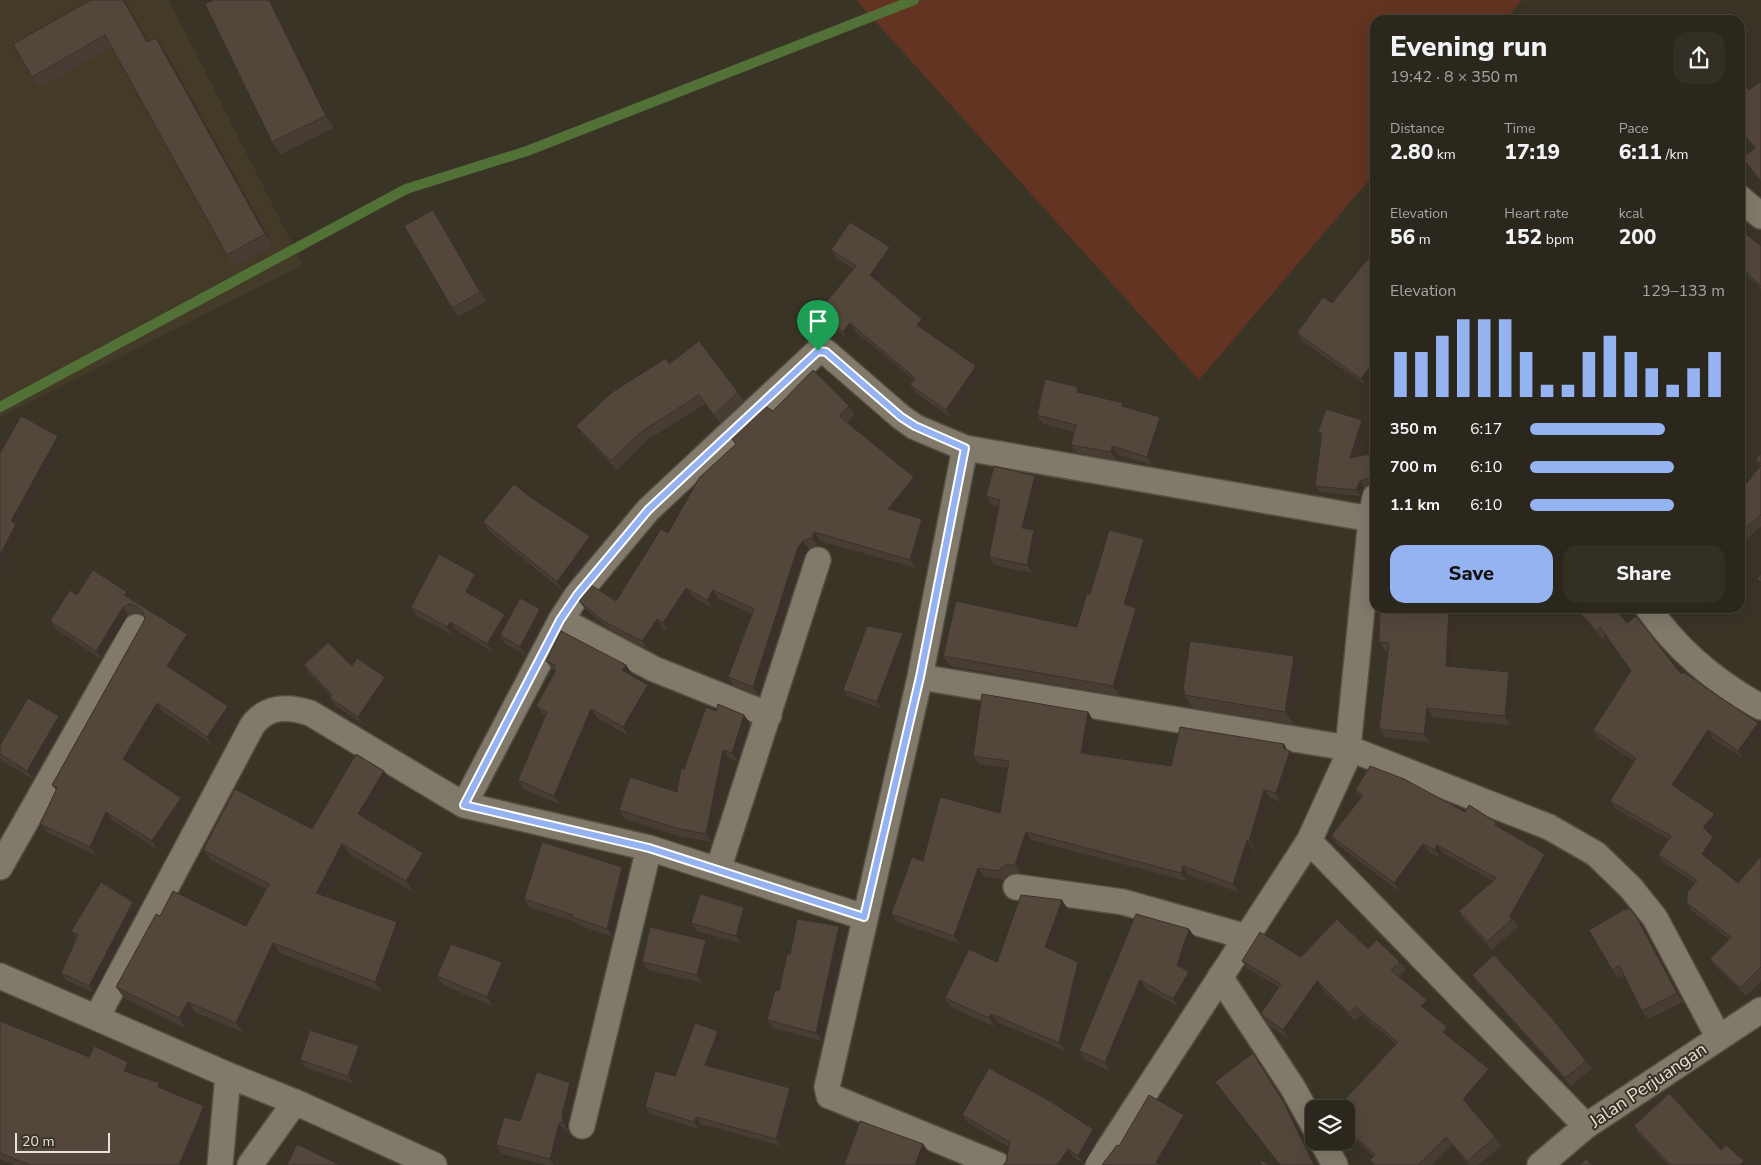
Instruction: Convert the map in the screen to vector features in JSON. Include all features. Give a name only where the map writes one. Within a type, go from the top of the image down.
[{"type":"street","points":[[1745,202],[1761,216]]},
{"type":"street","points":[[464,805],[560,620],[607,557],[648,510],[818,351],[826,352],[901,417],[915,426],[965,448],[1370,511]]},
{"type":"street","points":[[965,448],[920,677],[864,917],[827,1088],[829,1096],[998,1165]]},
{"type":"street","points":[[1098,1165],[1309,841],[1347,758],[1370,548]]},
{"type":"street","points":[[718,870],[818,560]]},
{"type":"street","points":[[1652,613],[1663,629],[1687,655],[1714,678],[1756,697]]},
{"type":"street","points":[[560,620],[654,669],[769,715]]},
{"type":"street","points":[[0,867],[136,627]]},
{"type":"street","points":[[920,677],[1348,748],[1550,827],[1596,854],[1631,888],[1655,918],[1719,1038]]},
{"type":"street","points":[[97,1016],[252,726],[259,717],[276,708],[295,709],[310,713],[464,805],[649,848],[864,917]]},
{"type":"street","points":[[1309,841],[1586,1126]]},
{"type":"street","points":[[582,1126],[649,848]]},
{"type":"street","points":[[1016,887],[1123,902],[1247,937]]},
{"type":"street","points":[[0,976],[97,1016],[228,1075],[296,1102],[434,1165]]},
{"type":"street","points":[[1220,977],[1305,1110]]},
{"type":"street","name":"Jalan Perjuangan","points":[[1540,1165],[1586,1126],[1761,1010]]},
{"type":"street","points":[[220,1165],[228,1075]]},
{"type":"street","points":[[250,1165],[296,1102]]},
{"type":"street","points":[[1327,1150],[1335,1165]]},
{"type":"shaded area","points":[[0,0],[169,0],[303,265],[0,417]]},
{"type":"shaded area","points":[[856,0],[1522,0],[1509,15],[1370,15],[1370,179],[1199,380]]},
{"type":"building","points":[[91,0],[123,0],[147,42],[156,38],[265,234],[227,255],[105,35],[32,77],[13,44]]},
{"type":"building","points":[[213,0],[269,0],[326,116],[272,142],[205,4]]},
{"type":"building","points":[[1760,82],[1761,181],[1745,162],[1745,156],[1755,148],[1745,135],[1745,85],[1749,90]]},
{"type":"building","points":[[433,210],[480,292],[452,308],[404,226]]},
{"type":"building","points":[[850,222],[890,247],[870,275],[922,319],[917,325],[976,366],[946,410],[910,385],[915,378],[850,323],[843,332],[819,311],[856,266],[831,250]]},
{"type":"building","points":[[1745,233],[1761,246],[1761,286],[1745,271]]},
{"type":"building","points":[[1370,256],[1370,366],[1361,379],[1297,333],[1323,297],[1332,303]]},
{"type":"building","points":[[699,341],[738,392],[714,415],[699,395],[641,432],[611,461],[576,426],[611,393],[666,358],[669,364]]},
{"type":"building","points":[[813,370],[849,406],[839,416],[914,477],[888,509],[922,519],[910,560],[814,532],[812,538],[803,541],[798,547],[753,687],[728,677],[754,609],[713,590],[707,600],[686,588],[663,623],[657,619],[642,641],[605,622],[579,601],[591,585],[616,601],[661,529],[668,533],[699,478],[736,444],[731,438],[765,406],[773,411]]},
{"type":"building","points":[[1045,379],[1078,387],[1077,392],[1123,403],[1122,406],[1160,417],[1147,457],[1112,446],[1111,452],[1071,445],[1076,425],[1037,415]]},
{"type":"building","points":[[1326,409],[1362,420],[1350,458],[1370,454],[1370,478],[1360,481],[1356,490],[1315,486],[1322,433],[1318,432]]},
{"type":"building","points":[[21,416],[58,436],[11,521],[16,524],[0,555],[0,453]]},
{"type":"building","points":[[1761,453],[1761,463],[1756,460]]},
{"type":"building","points":[[1761,465],[1761,515],[1745,528],[1745,486]]},
{"type":"building","points":[[994,466],[1035,476],[1022,528],[1034,530],[1027,565],[989,557],[1000,500],[986,496]]},
{"type":"building","points":[[514,484],[530,497],[590,536],[557,582],[483,522]]},
{"type":"building","points":[[1109,530],[1144,539],[1124,604],[1136,608],[1113,686],[943,656],[956,601],[1077,627],[1087,593],[1090,594]]},
{"type":"building","points":[[439,554],[475,574],[466,592],[505,614],[487,644],[450,622],[447,627],[411,607]]},
{"type":"building","points":[[93,570],[127,592],[124,595],[187,634],[167,666],[228,706],[207,737],[157,703],[123,759],[181,798],[152,841],[106,812],[90,847],[40,824],[57,788],[52,785],[145,619],[143,612],[137,606],[130,604],[123,607],[96,651],[50,621],[70,590],[77,595]]},
{"type":"building","points":[[1761,574],[1761,582],[1757,579]]},
{"type":"building","points":[[520,598],[540,609],[520,647],[500,635]]},
{"type":"building","points":[[1380,613],[1449,613],[1446,666],[1509,672],[1505,716],[1427,708],[1424,734],[1379,729],[1389,643],[1379,642]]},
{"type":"building","points":[[1580,613],[1618,613],[1627,623],[1636,616],[1681,674],[1683,672],[1758,723],[1738,751],[1708,730],[1672,785],[1715,814],[1703,827],[1713,837],[1702,854],[1738,883],[1761,856],[1761,967],[1740,988],[1710,959],[1731,937],[1687,903],[1687,893],[1697,880],[1658,855],[1671,836],[1610,801],[1636,758],[1593,730],[1631,671],[1600,627],[1596,631]]},
{"type":"building","points":[[867,626],[903,633],[877,702],[843,690]]},
{"type":"building","points":[[561,631],[626,665],[622,670],[648,685],[623,727],[591,709],[554,796],[518,780],[547,712],[536,706],[556,670],[553,668],[555,665],[546,661]]},
{"type":"building","points":[[1190,641],[1294,656],[1285,712],[1184,695]]},
{"type":"building","points":[[328,642],[352,666],[357,658],[385,677],[358,717],[330,698],[332,695],[304,665]]},
{"type":"building","points":[[982,694],[1088,712],[1081,753],[1171,766],[1180,727],[1284,744],[1283,748],[1290,751],[1276,793],[1264,790],[1249,841],[1247,840],[1233,884],[1183,866],[1181,873],[1026,832],[1015,865],[1005,865],[998,871],[978,868],[954,936],[891,914],[912,857],[923,861],[940,797],[1000,813],[1009,761],[973,756]]},
{"type":"building","points":[[28,698],[59,716],[27,771],[0,754],[0,745]]},
{"type":"building","points":[[718,704],[744,715],[732,753],[723,750],[706,834],[676,828],[619,810],[630,777],[677,792],[681,768],[684,769],[706,707],[716,711]]},
{"type":"building","points":[[356,754],[384,771],[358,814],[423,853],[406,881],[342,844],[316,893],[397,922],[375,982],[273,943],[236,1023],[188,1002],[179,1018],[116,987],[156,914],[160,916],[173,891],[246,926],[269,884],[203,850],[235,789],[312,829]]},
{"type":"building","points":[[1370,766],[1404,779],[1465,812],[1469,805],[1496,822],[1495,825],[1545,854],[1510,916],[1512,919],[1487,942],[1459,911],[1496,878],[1437,845],[1435,850],[1423,844],[1394,883],[1331,836],[1363,795],[1355,790]]},
{"type":"building","points":[[542,842],[622,867],[607,929],[572,917],[573,915],[524,899]]},
{"type":"building","points":[[101,882],[133,902],[89,986],[61,973],[78,935],[71,931]]},
{"type":"building","points":[[700,894],[744,907],[736,936],[691,923]]},
{"type":"building","points":[[1021,895],[1062,900],[1045,947],[1078,962],[1059,1043],[991,1014],[989,1018],[945,998],[969,949],[997,962]]},
{"type":"building","points":[[1625,909],[1630,909],[1637,918],[1677,993],[1642,1011],[1619,965],[1612,970],[1589,930]]},
{"type":"building","points":[[1136,914],[1189,929],[1177,965],[1189,972],[1173,999],[1140,980],[1105,1062],[1079,1051]]},
{"type":"building","points":[[797,919],[839,926],[816,1033],[767,1020],[775,990],[779,991],[787,954],[790,955]]},
{"type":"building","points":[[1337,919],[1368,949],[1377,940],[1400,962],[1391,970],[1427,1000],[1421,1006],[1447,1027],[1443,1032],[1489,1069],[1463,1099],[1495,1137],[1467,1161],[1446,1137],[1418,1165],[1375,1165],[1370,1160],[1375,1155],[1355,1136],[1355,1100],[1344,1100],[1398,1042],[1355,1007],[1349,1013],[1317,981],[1283,1030],[1263,1016],[1261,1013],[1281,984],[1242,961],[1260,932],[1301,957]]},
{"type":"building","points":[[650,927],[706,940],[697,975],[642,962]]},
{"type":"building","points":[[451,944],[502,962],[487,997],[437,976]]},
{"type":"building","points":[[1494,955],[1551,1017],[1586,1061],[1565,1078],[1472,975]]},
{"type":"building","points":[[0,1021],[89,1057],[94,1046],[128,1062],[124,1071],[159,1083],[158,1087],[204,1106],[179,1165],[30,1165],[0,1153]]},
{"type":"building","points":[[695,1023],[718,1031],[705,1065],[790,1088],[776,1139],[696,1117],[694,1122],[645,1107],[655,1071],[675,1076]]},
{"type":"building","points":[[310,1030],[359,1046],[348,1076],[300,1060]]},
{"type":"building","points":[[1253,1053],[1284,1103],[1305,1150],[1314,1165],[1280,1165],[1215,1082]]},
{"type":"building","points":[[989,1068],[1050,1101],[1093,1129],[1078,1156],[1068,1149],[1057,1165],[1003,1165],[1006,1162],[1010,1142],[962,1115]]},
{"type":"building","points":[[537,1072],[570,1083],[562,1114],[563,1122],[559,1123],[550,1159],[496,1145],[504,1117],[520,1121]]},
{"type":"building","points":[[1669,1093],[1721,1150],[1726,1145],[1744,1161],[1740,1165],[1670,1165],[1634,1126]]},
{"type":"building","points":[[1149,1095],[1184,1115],[1156,1162],[1161,1165],[1102,1165],[1117,1145],[1119,1146]]},
{"type":"building","points":[[860,1121],[923,1144],[915,1165],[844,1165]]},
{"type":"building","points":[[297,1144],[340,1165],[287,1165]]},
{"type":"building","points":[[1259,1159],[1270,1165],[1262,1165]]},
{"type":"building","points":[[1586,1159],[1593,1165],[1580,1165]]},
{"type":"waterway","points":[[0,407],[406,189],[527,151],[914,0]]},
{"type":"route","points":[[818,351],[826,352],[886,406],[901,417],[915,426],[965,448],[920,677],[864,917],[649,848],[464,805],[560,620],[577,595],[619,542],[648,510],[818,351]]}]
